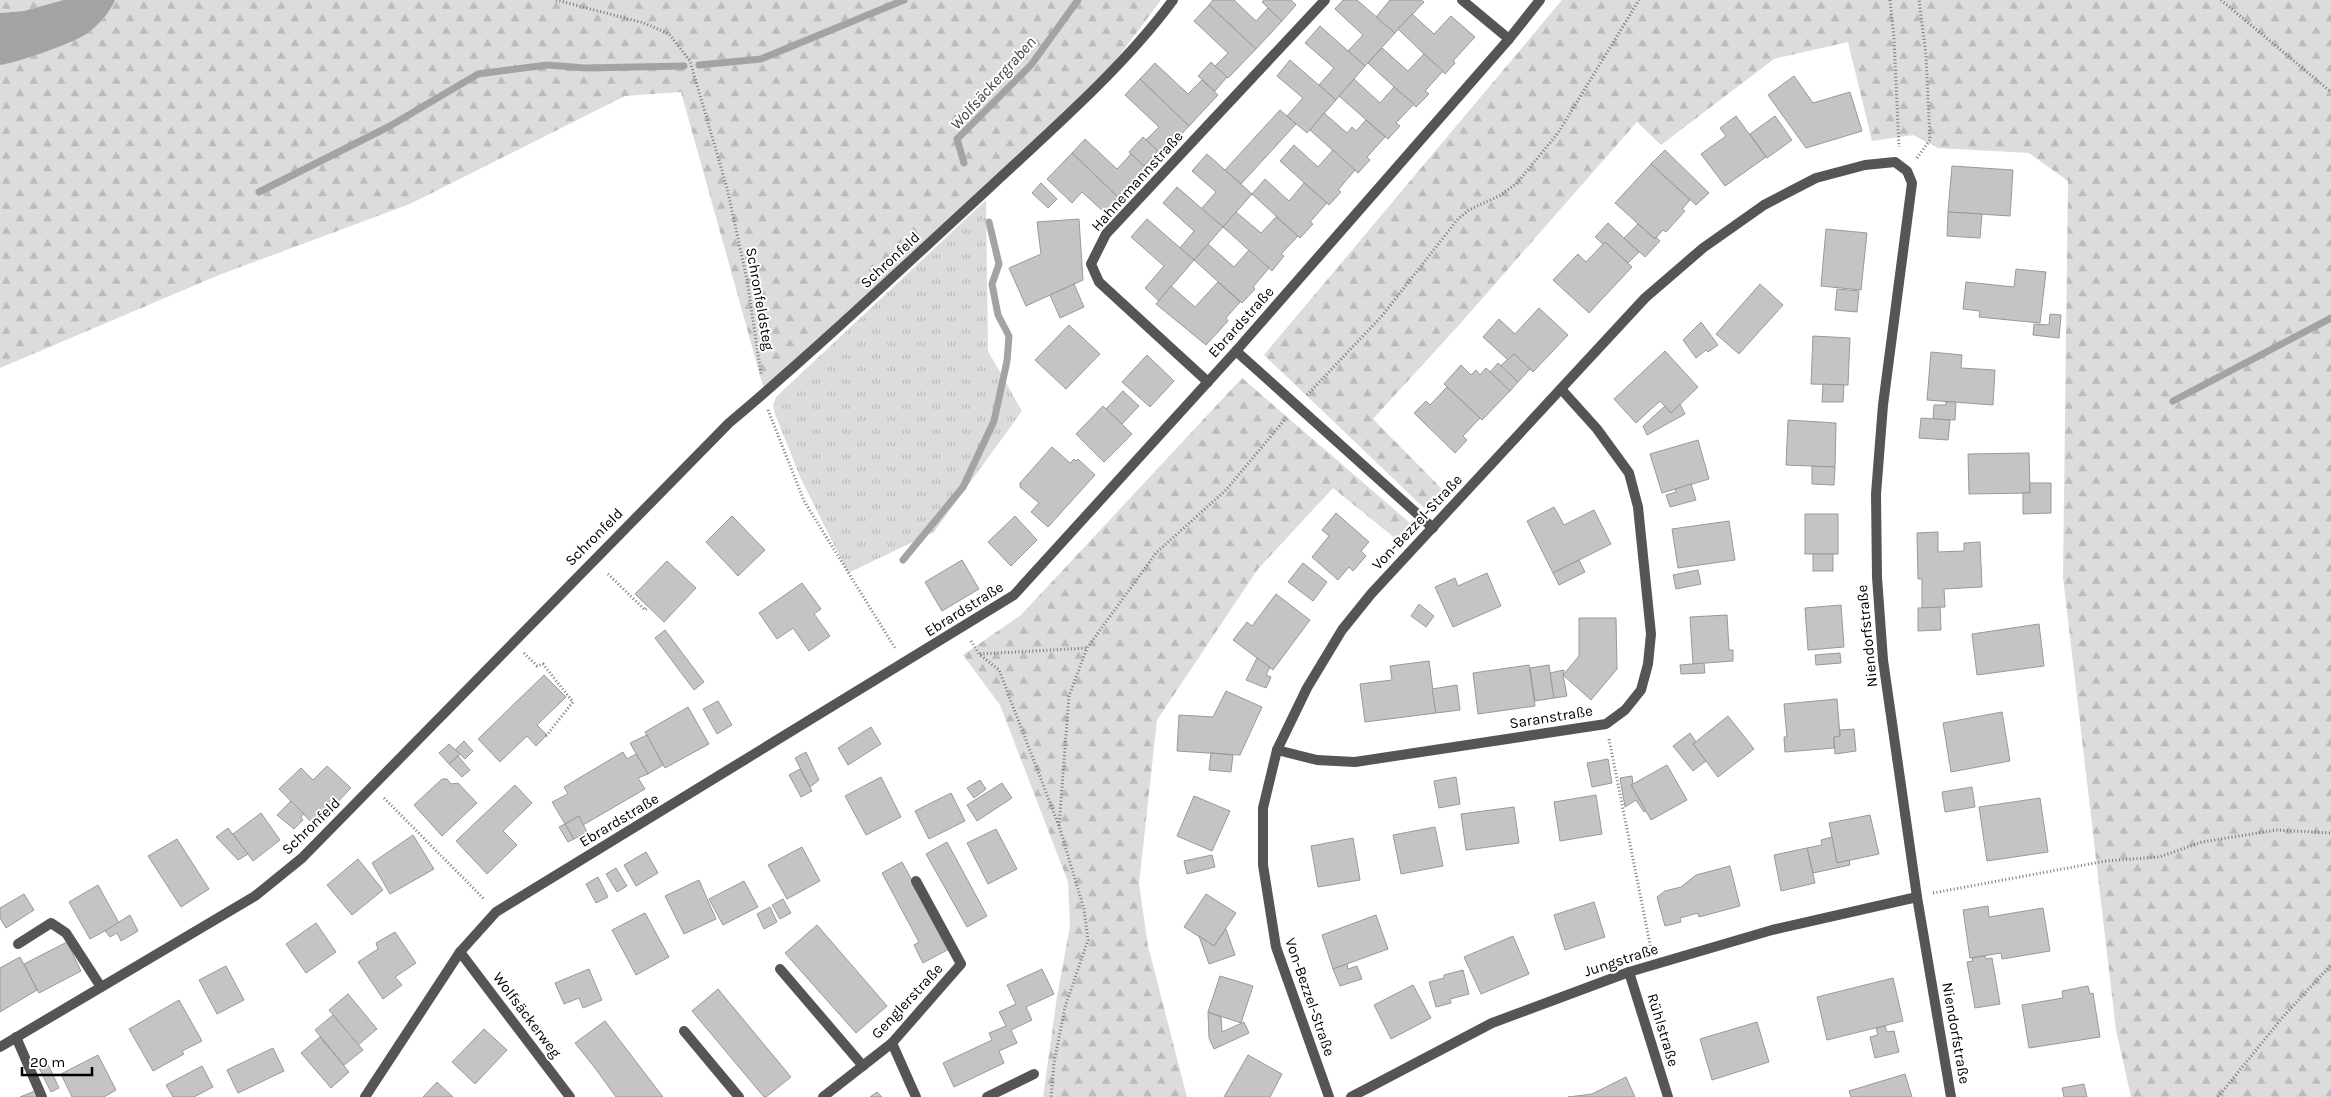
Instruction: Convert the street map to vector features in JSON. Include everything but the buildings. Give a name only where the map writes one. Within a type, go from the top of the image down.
[{"type":"street","name":"Schronfeld","points":[[0,1047],[255,896],[302,858],[729,423],[812,352],[1086,96],[1160,19],[1174,0]]},
{"type":"street","name":"Hahnemannstraße","points":[[1208,382],[1099,282],[1091,264],[1106,234],[1325,0]]},
{"type":"street","points":[[1462,0],[1509,39]]},
{"type":"street","name":"Ebrardstraße","points":[[365,1097],[460,952],[496,912],[963,628],[1014,595],[1236,351],[1509,39],[1540,0]]},
{"type":"street","name":"Von-Bezzel-Straße","points":[[1328,1097],[1276,947],[1263,865],[1263,808],[1276,750],[1307,688],[1342,630],[1371,594],[1645,298],[1703,248],[1764,206],[1816,178],[1865,165],[1895,162],[1908,171]]},
{"type":"street","name":"Niendorfstraße","points":[[1908,171],[1912,183],[1883,406],[1876,494],[1877,577],[1883,660],[1917,897],[1951,1097]]},
{"type":"street","points":[[1236,351],[1433,528]]},
{"type":"street","name":"Saranstraße","points":[[1276,750],[1317,760],[1355,762],[1606,724],[1625,710],[1641,690],[1648,664],[1651,634],[1638,507],[1629,474],[1597,429],[1561,389]]},
{"type":"street","name":"Genglerstraße","points":[[823,1097],[892,1043],[961,964],[916,881]]},
{"type":"street","name":"Jungstraße","points":[[1351,1097],[1492,1023],[1629,972],[1772,930],[1917,897]]},
{"type":"street","points":[[18,944],[51,923],[66,933],[101,987]]},
{"type":"street","name":"Wolfsäckerweg","points":[[460,952],[570,1097]]},
{"type":"street","points":[[780,969],[863,1066]]},
{"type":"street","name":"Rühlstraße","points":[[1629,972],[1668,1097]]},
{"type":"street","points":[[684,1031],[739,1097]]},
{"type":"street","points":[[16,1037],[42,1097]]},
{"type":"street","points":[[892,1043],[916,1097]]},
{"type":"street","points":[[987,1097],[1034,1074]]},
{"type":"path","name":"Schronfeldsteg","points":[[556,0],[644,23],[669,34],[690,61],[727,188],[747,280],[769,416],[804,501],[905,663]]},
{"type":"path","points":[[1890,0],[1894,38],[1899,147],[1908,171]]},
{"type":"path","points":[[1908,171],[1930,140],[1926,56],[1920,0]]},
{"type":"path","points":[[2220,0],[2331,92]]},
{"type":"path","points":[[608,574],[645,610],[648,607]]},
{"type":"path","points":[[963,628],[979,654],[999,670],[1059,826],[1084,909],[1088,940],[1065,1007],[1054,1063],[1050,1097]]},
{"type":"path","points":[[513,642],[537,666],[543,664],[574,702],[546,736]]},
{"type":"path","points":[[979,654],[1087,648]]},
{"type":"path","points":[[1606,724],[1654,965]]},
{"type":"path","points":[[372,787],[496,912]]},
{"type":"path","points":[[1917,897],[2106,861],[2159,857],[2202,842],[2276,830],[2331,833]]},
{"type":"path","points":[[2218,1097],[2282,1018],[2331,965]]},
{"type":"green space","points":[[0,0],[63,0],[24,11],[0,13]]},
{"type":"green space","points":[[115,0],[1161,0],[1099,83],[765,393],[681,92],[625,96],[410,204],[219,275],[0,368],[0,65],[43,53],[85,35],[103,19]]},
{"type":"green space","points":[[1562,0],[2331,0],[2331,1097],[2131,1097],[2116,1030],[2063,577],[2068,181],[2029,153],[1938,148],[1913,135],[1872,141],[1848,42],[1774,59],[1661,145],[1637,122],[1459,325],[1373,419],[1442,489],[1424,508],[1264,355]]},
{"type":"green space","points":[[986,200],[988,351],[1022,411],[934,532],[848,573],[801,479],[773,405],[776,397]]},
{"type":"green space","points":[[1242,378],[1410,523],[1396,539],[1333,488],[1258,569],[1157,720],[1139,884],[1148,946],[1187,1097],[1043,1097],[1057,997],[1070,926],[1068,882],[1000,705],[963,655],[1021,615]]},
{"type":"shaded area","points":[[63,0],[115,0],[103,19],[85,35],[43,53],[0,65],[0,13],[24,11]]},
{"type":"waterway","points":[[699,65],[761,59],[904,0]]},
{"type":"waterway","name":"Wolfsäckergraben","points":[[964,163],[957,139],[1031,65],[1078,0]]},
{"type":"waterway","points":[[259,192],[390,126],[478,74],[547,65],[585,68],[684,66]]},
{"type":"waterway","name":"Wolfsäckergraben","points":[[903,560],[963,487],[994,421],[1007,361],[1009,336],[998,315],[992,284],[999,264],[989,222]]},
{"type":"waterway","points":[[2173,401],[2331,318]]}]
